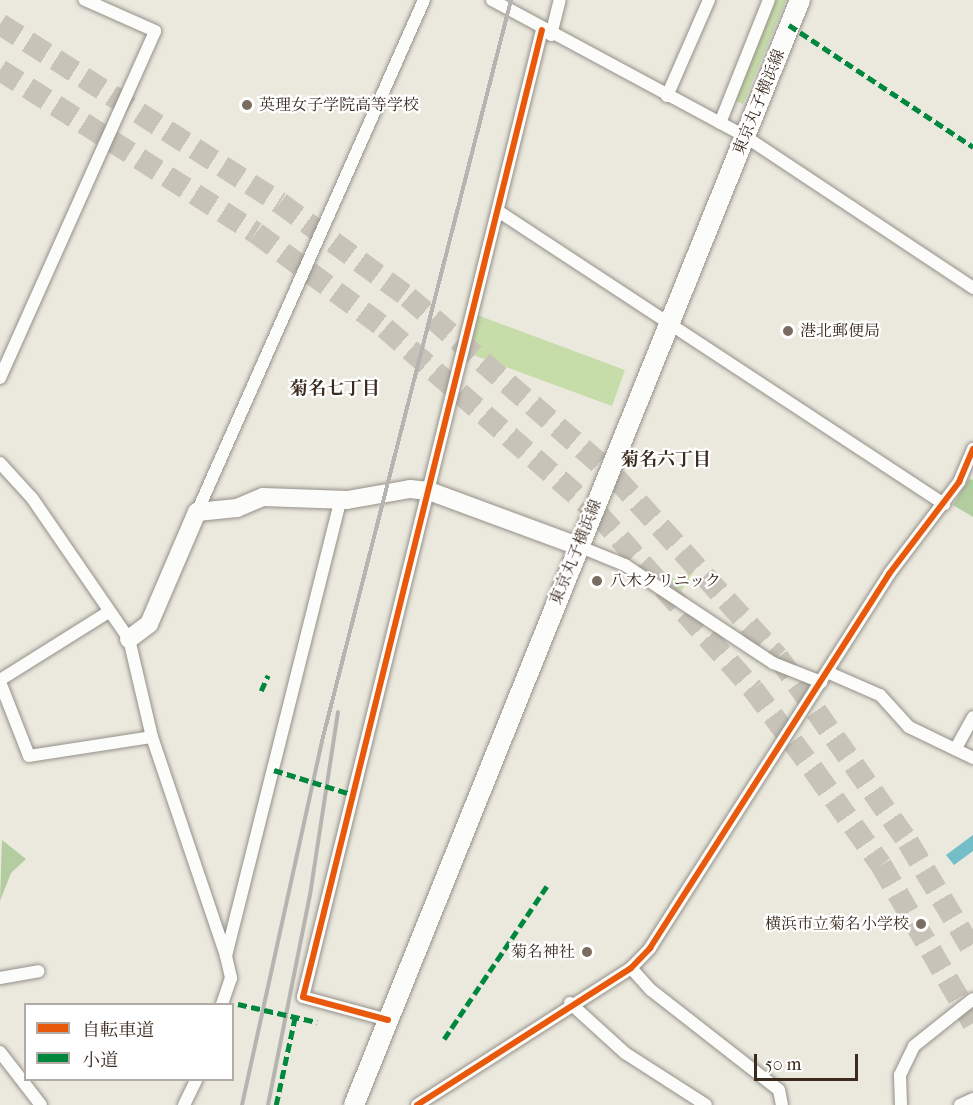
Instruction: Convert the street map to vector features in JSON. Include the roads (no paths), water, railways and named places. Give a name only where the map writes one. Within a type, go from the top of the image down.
[{"type":"main road","name":"東京丸子横浜線","points":[[354,1105],[800,0]]},
{"type":"street","points":[[0,378],[155,31],[85,0]]},
{"type":"street","points":[[129,639],[149,624],[424,0]]},
{"type":"street","points":[[492,0],[547,33],[746,137],[973,288]]},
{"type":"street","points":[[388,1020],[303,997],[342,823],[429,491],[498,211],[547,33],[560,0]]},
{"type":"street","points":[[667,96],[709,0]]},
{"type":"street","points":[[720,123],[769,0]]},
{"type":"street","points":[[498,211],[944,504]]},
{"type":"street","points":[[417,1105],[570,1003],[632,968],[670,924],[889,574],[944,504],[973,449]]},
{"type":"street","points":[[0,463],[38,507],[107,613],[129,639],[152,737],[226,956],[231,978],[223,1003]]},
{"type":"street","points":[[197,512],[237,508],[273,495],[341,499],[429,491],[625,564],[773,663],[880,695],[909,727],[973,758]]},
{"type":"street","points":[[226,956],[341,499]]},
{"type":"street","points":[[107,613],[0,681],[29,756],[152,737]]},
{"type":"street","points":[[956,748],[973,717]]},
{"type":"street","points":[[632,968],[651,990],[779,1090],[782,1105]]},
{"type":"street","points":[[0,978],[38,971]]},
{"type":"street","points":[[901,1105],[900,1075],[914,1046],[973,999]]},
{"type":"street","points":[[570,1003],[625,1053],[706,1105]]},
{"type":"street","points":[[0,1052],[41,1105]]},
{"type":"street","points":[[184,1105],[196,1081]]},
{"type":"street","points":[[960,1105],[973,1099]]},
{"type":"water","points":[[973,835],[973,851],[954,865],[946,855]]},
{"type":"tunnel","points":[[0,24],[280,203],[408,297],[616,478],[778,657],[908,842],[973,951]]},
{"type":"tunnel","points":[[0,70],[256,233],[385,328],[598,514],[753,689],[815,772],[881,865],[973,1023]]},
{"type":"railway","points":[[242,1105],[322,741],[511,0]]},
{"type":"railway","points":[[268,1105],[310,895],[338,712]]},
{"type":"place","name":"英理女子学院高等学校","points":[[247,105]]},
{"type":"place","name":"港北郵便局","points":[[788,331]]},
{"type":"place","name":"八木クリニック","points":[[597,581]]},
{"type":"place","name":"横浜市立菊名小学校","points":[[921,924]]},
{"type":"place","name":"菊名神社","points":[[587,952]]},
{"type":"district","name":"菊名七丁目","points":[[335,389]]},
{"type":"district","name":"菊名六丁目","points":[[666,460]]}]
